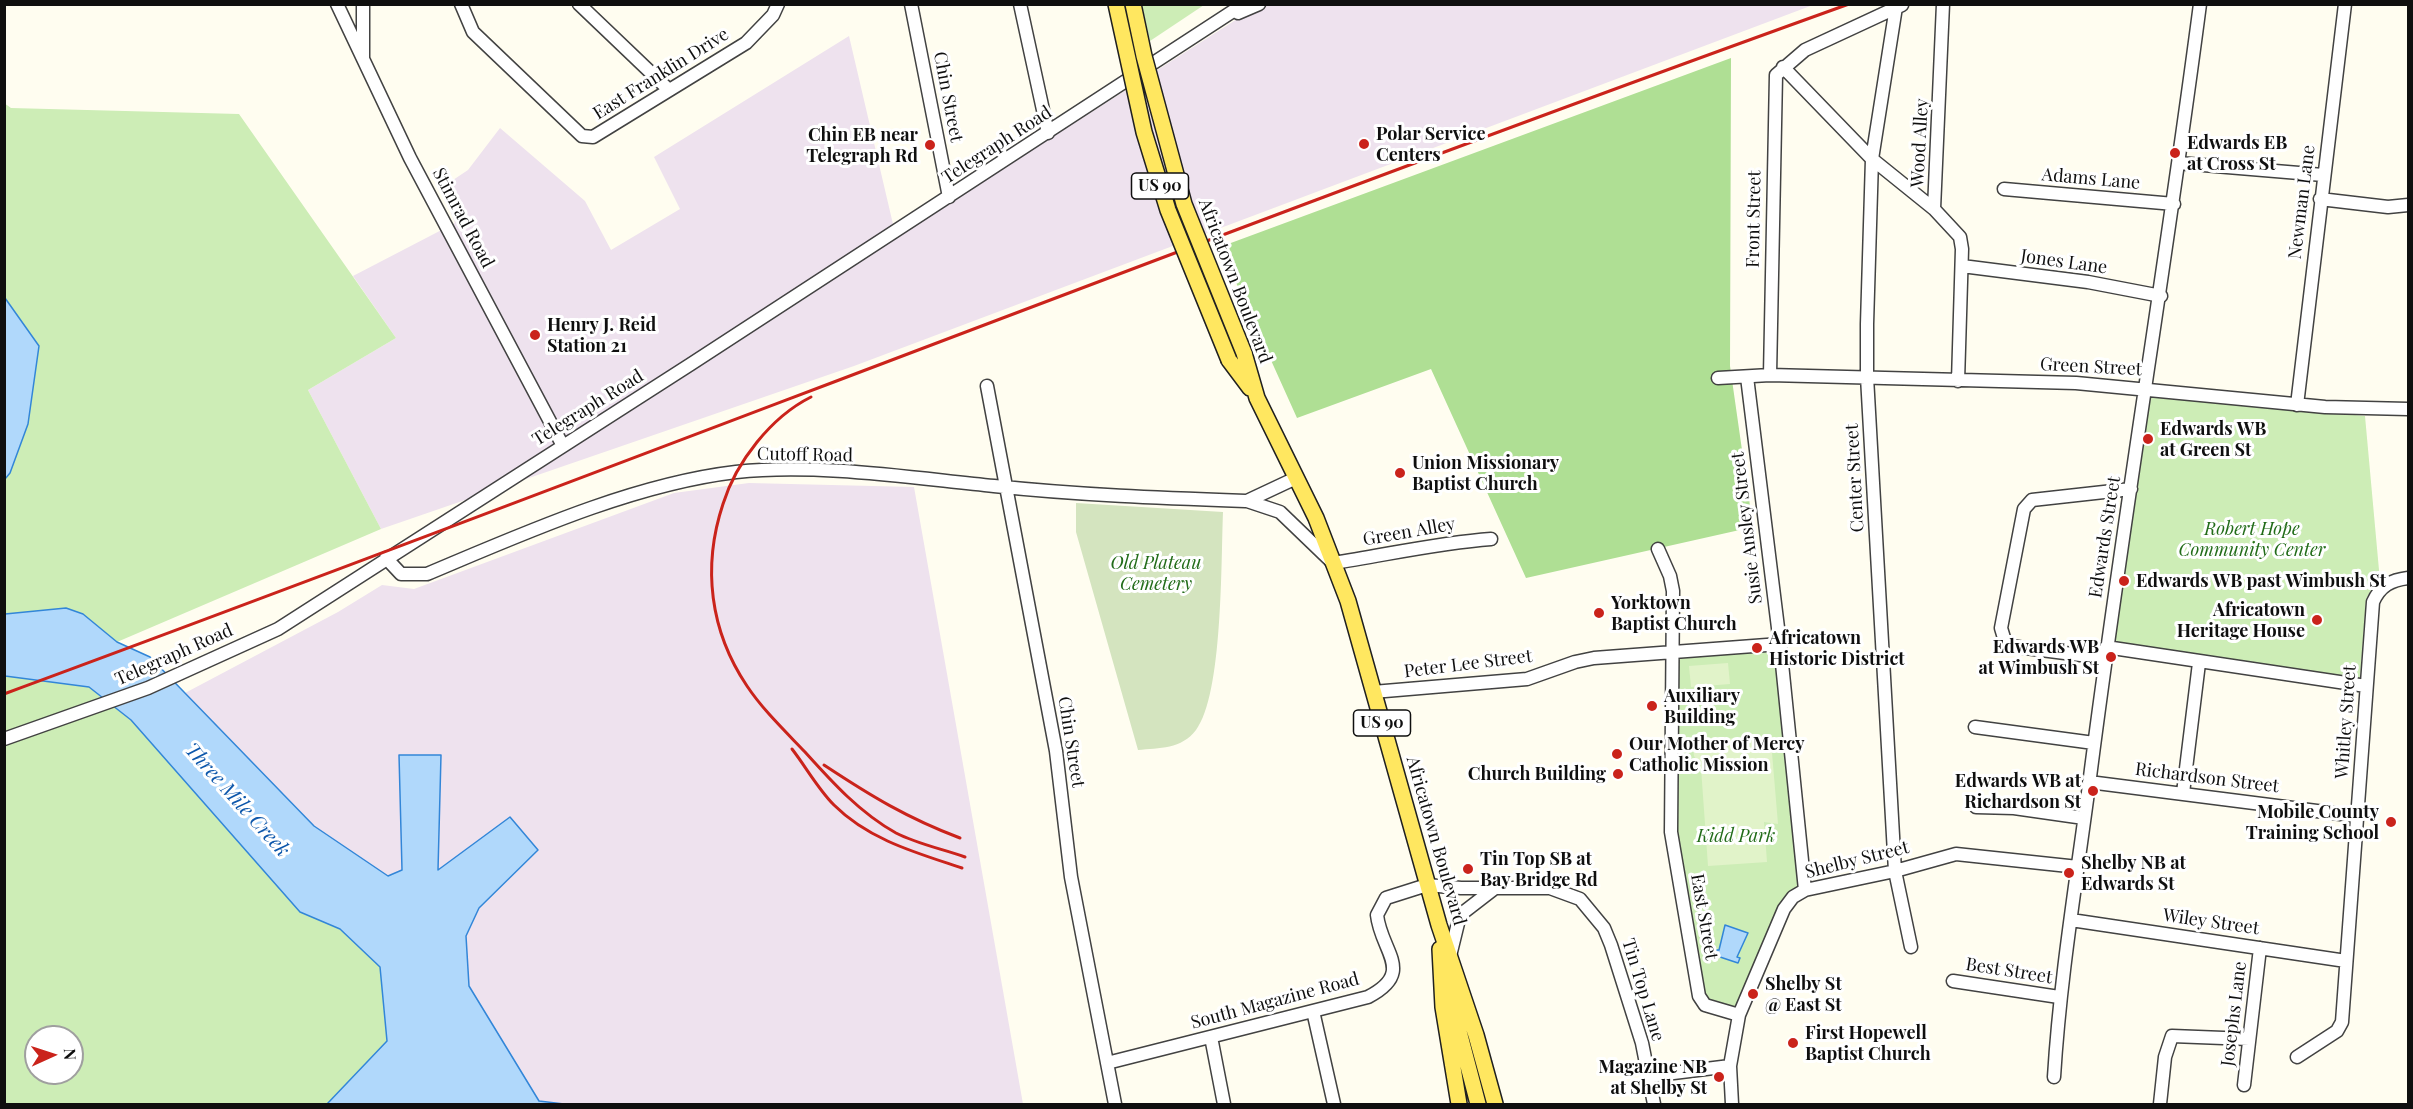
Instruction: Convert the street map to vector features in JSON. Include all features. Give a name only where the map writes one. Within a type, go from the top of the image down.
[{"type":"main road","name":"Africatown Boulevard","points":[[1116,4],[1144,132],[1168,210],[1229,360],[1257,398]]},
{"type":"main road","name":"Africatown Boulevard","points":[[1133,4],[1144,56],[1184,204],[1244,353],[1257,398],[1296,478],[1348,601],[1427,885],[1449,960],[1476,1035],[1495,1104]]},
{"type":"main road","points":[[1439,925],[1443,1007],[1459,1104]]},
{"type":"main road","name":"Africatown Boulevard","points":[[1449,960],[1456,1020],[1478,1104]]},
{"type":"street","name":"Stimrad Road","points":[[336,4],[410,158],[563,446]]},
{"type":"street","points":[[363,4],[363,61]]},
{"type":"street","name":"East Franklin Drive","points":[[461,4],[473,32],[582,136],[593,137],[746,43],[772,15],[777,4]]},
{"type":"street","points":[[579,4],[669,90]]},
{"type":"street","name":"Chin Street","points":[[911,4],[949,197]]},
{"type":"street","points":[[1020,4],[1048,134]]},
{"type":"street","name":"Telegraph Road","points":[[4,739],[76,715],[198,668],[278,628],[1048,134],[1226,19],[1244,4]]},
{"type":"street","name":"Telegraph Road","points":[[1226,19],[1259,4]]},
{"type":"street","name":"Wood Alley","points":[[1943,4],[1934,209],[1960,237],[1962,266],[1958,381]]},
{"type":"street","name":"Edwards Street","points":[[2054,1077],[2059,998],[2105,653],[2161,297],[2200,4]]},
{"type":"street","name":"Newman Lane","points":[[2297,405],[2345,4]]},
{"type":"street","points":[[1899,6],[1805,50],[1783,67],[1872,159],[1934,209]]},
{"type":"street","name":"Center Street","points":[[1899,6],[1872,159],[1867,377],[1895,871],[1911,947]]},
{"type":"street","name":"Front Street","points":[[1770,375],[1774,86],[1776,75],[1783,67]]},
{"type":"street","points":[[2179,163],[2323,175]]},
{"type":"street","name":"Adams Lane","points":[[2004,189],[2174,204]]},
{"type":"street","points":[[2320,199],[2388,207],[2409,205]]},
{"type":"street","name":"Jones Lane","points":[[1962,266],[2088,282],[2161,297]]},
{"type":"street","name":"Green Street","points":[[1747,377],[1770,375],[2076,383],[2146,388],[2297,405],[2371,410],[2409,409]]},
{"type":"street","points":[[1718,378],[1747,377]]},
{"type":"street","name":"Susie Ansley Street","points":[[1747,377],[1780,644],[1805,890]]},
{"type":"street","name":"Chin Street","points":[[987,386],[1056,751],[1071,877],[1115,1104]]},
{"type":"street","name":"Cutoff Road","points":[[386,558],[401,574],[427,574],[644,490],[686,480],[738,472],[801,470],[1005,488],[1247,501],[1280,512],[1333,563]]},
{"type":"street","name":"Cutoff Road","points":[[1247,501],[1296,478]]},
{"type":"street","points":[[2130,489],[2032,500],[2024,509],[2001,628],[2010,646],[2199,663],[2366,686]]},
{"type":"street","name":"Green Alley","points":[[1333,563],[1409,552],[1436,543],[1491,538]]},
{"type":"street","name":"East Street","points":[[1658,549],[1670,576],[1672,591],[1674,654],[1671,832],[1699,996],[1705,1005],[1739,1015]]},
{"type":"street","name":"Whitley Street","points":[[2297,1057],[2337,1031],[2342,1022],[2373,602],[2378,591],[2386,583],[2409,578]]},
{"type":"street","name":"Peter Lee Street","points":[[1373,692],[1527,679],[1575,662],[1780,644]]},
{"type":"street","points":[[2183,793],[2199,663]]},
{"type":"street","points":[[1975,727],[2094,742]]},
{"type":"street","name":"Richardson Street","points":[[2089,782],[2356,816]]},
{"type":"street","points":[[1976,807],[2014,808],[2084,818]]},
{"type":"street","name":"Shelby Street","points":[[1732,1104],[1730,1066],[1739,1015],[1784,909],[1792,897],[1805,890],[1895,871],[1956,854],[2078,867]]},
{"type":"street","name":"South Magazine Road","points":[[1107,1063],[1368,997],[1389,984],[1392,962],[1378,923],[1380,908],[1386,898],[1393,894],[1427,885]]},
{"type":"street","name":"Tin Top Lane","points":[[1427,885],[1550,888],[1580,899],[1594,914],[1611,945],[1632,1010],[1654,1104]]},
{"type":"street","points":[[1449,960],[1460,915],[1495,888]]},
{"type":"street","name":"Wiley Street","points":[[2071,920],[2346,961]]},
{"type":"street","name":"Josephs Lane","points":[[2244,1085],[2260,948]]},
{"type":"street","name":"Best Street","points":[[1953,981],[2059,998]]},
{"type":"street","points":[[1313,1011],[1334,1104]]},
{"type":"street","points":[[2160,1104],[2165,1057],[2172,1036],[2249,1039]]},
{"type":"street","points":[[1211,1037],[1224,1104]]},
{"type":"street","points":[[1649,1076],[1730,1066]]},
{"type":"shaded area","points":[[1259,5],[1813,5],[854,366],[381,529],[308,390],[396,338],[353,276],[455,223],[441,188],[468,170],[500,128],[585,201],[611,250],[680,209],[654,157],[849,36],[896,237]]},
{"type":"shaded area","points":[[749,483],[914,487],[1023,1104],[564,1104],[539,1102],[469,986],[466,936],[479,908],[538,850],[510,818],[438,870],[441,755],[399,755],[402,871],[388,877],[314,826],[185,693],[338,612],[382,585],[414,589],[674,493]]},
{"type":"green space","points":[[1142,4],[1204,5],[1150,41]]},
{"type":"green space","points":[[1731,58],[1730,366],[1753,527],[1526,578],[1431,369],[1297,418],[1220,247]]},
{"type":"green space","points":[[4,103],[11,108],[239,114],[396,338],[308,390],[381,529],[117,642],[83,614],[66,608],[5,614],[5,479],[10,473],[39,346],[5,298]]},
{"type":"green space","name":"Robert Hope Community Center","points":[[2151,395],[2365,416],[2380,581],[2372,588],[2366,599],[2360,679],[2112,645]]},
{"type":"green space","name":"Old Plateau Cemetery","points":[[1076,503],[1223,512],[1221,593],[1216,659],[1205,713],[1196,730],[1184,741],[1162,748],[1138,750],[1076,532]]},
{"type":"green space","name":"Kidd Park","points":[[1780,644],[1805,890],[1793,897],[1739,1015],[1705,1005],[1671,832],[1674,653]]},
{"type":"green space","points":[[1728,663],[1730,684],[1691,687],[1689,666]]},
{"type":"green space","points":[[5,676],[89,687],[131,720],[300,912],[340,929],[380,967],[387,1041],[327,1104],[5,1104]]},
{"type":"green space","points":[[1766,736],[1771,741],[1778,824],[1764,822],[1767,862],[1708,866],[1701,768],[1694,756],[1692,741]]},
{"type":"water","points":[[5,298],[39,346],[28,424],[10,473],[5,479]]},
{"type":"water","name":"Three Mile Creek","points":[[66,608],[83,614],[117,642],[150,657],[314,826],[388,876],[402,870],[399,755],[441,755],[438,870],[510,817],[538,850],[479,908],[466,936],[469,986],[539,1101],[564,1104],[327,1104],[387,1041],[380,967],[340,929],[300,912],[131,720],[89,687],[5,676],[5,614]]},
{"type":"water","points":[[1725,925],[1748,933],[1737,957],[1740,958],[1738,963],[1714,955],[1716,950],[1719,950]]},
{"type":"railway","points":[[4,694],[1156,260],[1849,4]]},
{"type":"railway","points":[[811,397],[782,416],[757,442],[737,472],[723,504],[716,528],[712,575],[713,598],[725,643],[734,665],[760,703],[847,796],[870,816],[896,833],[965,857]]},
{"type":"railway","points":[[792,749],[828,799],[862,828],[894,844],[962,868]]},
{"type":"railway","points":[[824,765],[890,806],[960,838]]},
{"type":"place","name":"Polar Service Centers","points":[[1364,144]]},
{"type":"place","name":"Chin EB near Telegraph Rd","points":[[930,145]]},
{"type":"place","name":"Edwards EB at Cross St","points":[[2175,153]]},
{"type":"place","name":"Henry J. Reid Station 21","points":[[535,335]]},
{"type":"place","name":"Edwards WB at Green St","points":[[2148,439]]},
{"type":"place","name":"Union Missionary Baptist Church","points":[[1400,473]]},
{"type":"place","name":"Edwards WB past Wimbush St","points":[[2124,581]]},
{"type":"place","name":"Yorktown Baptist Church","points":[[1599,613]]},
{"type":"place","name":"Africatown Heritage House","points":[[2317,620]]},
{"type":"place","name":"Africatown Historic District","points":[[1757,648]]},
{"type":"place","name":"Edwards WB at Wimbush St","points":[[2111,657]]},
{"type":"place","name":"Auxiliary Building","points":[[1652,706]]},
{"type":"place","name":"Our Mother of Mercy Catholic Mission","points":[[1617,754]]},
{"type":"place","name":"Church Building","points":[[1618,774]]},
{"type":"place","name":"Edwards WB at Richardson St","points":[[2093,791]]},
{"type":"place","name":"Mobile County Training School","points":[[2391,822]]},
{"type":"place","name":"Tin Top SB at Bay Bridge Rd","points":[[1468,869]]},
{"type":"place","name":"Shelby NB at Edwards St","points":[[2069,873]]},
{"type":"place","name":"Shelby St @ East St","points":[[1753,994]]},
{"type":"place","name":"First Hopewell Baptist Church","points":[[1793,1043]]},
{"type":"place","name":"Magazine NB at Shelby St","points":[[1719,1077]]}]
